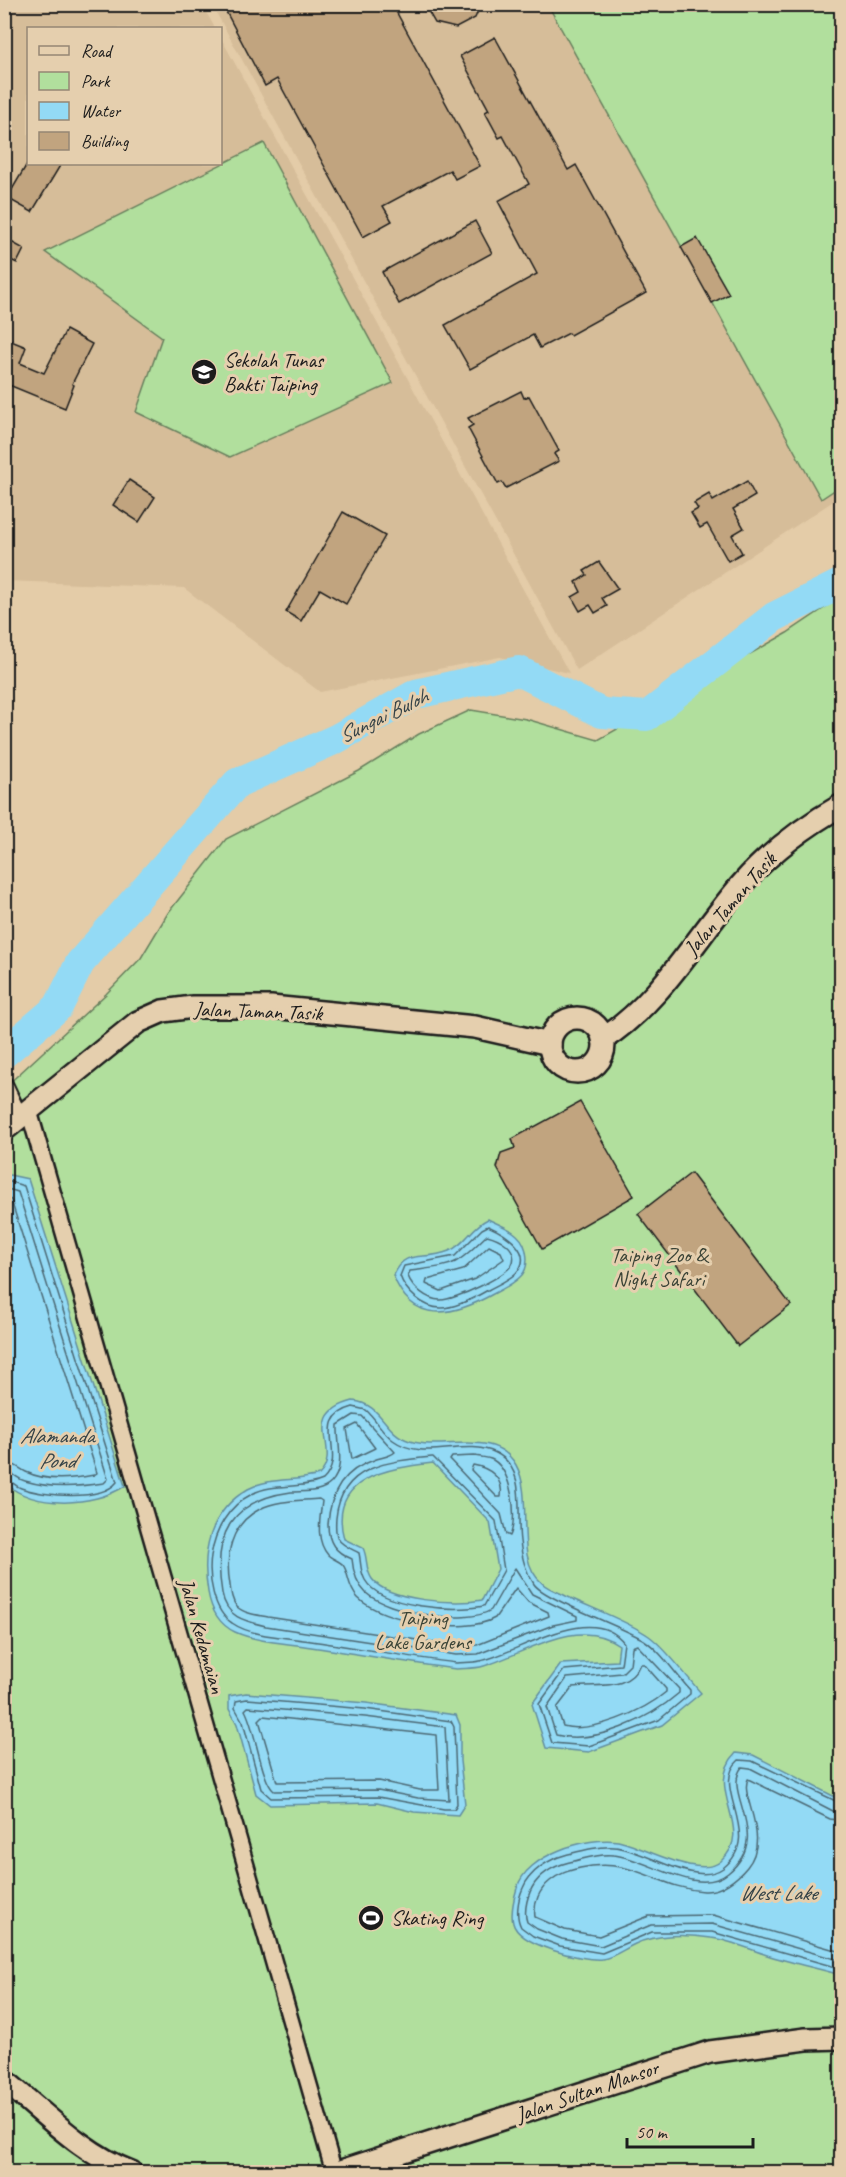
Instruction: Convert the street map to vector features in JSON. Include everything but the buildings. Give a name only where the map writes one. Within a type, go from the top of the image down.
[{"type":"street","name":"Jalan Taman Tasik","points":[[603,1039],[628,1023],[650,999],[741,885],[771,854],[805,826],[842,806]]},
{"type":"street","name":"Jalan Taman Tasik","points":[[18,1120],[138,1022],[173,1010],[193,1007],[271,1007],[379,1017],[475,1027],[550,1044]]},
{"type":"street","points":[[570,1018],[587,1020],[600,1031],[603,1039],[598,1061],[585,1070],[576,1072],[561,1066],[555,1060],[550,1044],[555,1028],[570,1018]]},
{"type":"street","name":"Jalan Kedamaian","points":[[6,1088],[18,1120],[334,2172]]},
{"type":"street","name":"Jalan Sultan Mansor","points":[[338,2172],[574,2097],[669,2063],[710,2052],[806,2039],[842,2038]]},
{"type":"street","points":[[4,2080],[87,2148],[117,2167],[131,2172]]},
{"type":"shaded area","name":"Sekolah Tunas Bakti Taiping","points":[[5,5],[202,5],[214,27],[27,27],[27,165],[222,165],[222,40],[569,673],[500,657],[320,692],[184,588],[5,581]]},
{"type":"shaded area","points":[[212,5],[841,5],[841,496],[577,670]]},
{"type":"green space","points":[[548,5],[841,5],[842,485],[821,499]]},
{"type":"green space","points":[[264,143],[393,383],[230,457],[136,412],[162,337],[45,252]]},
{"type":"green space","name":"Taiping Lake Gardens","points":[[841,597],[841,2172],[5,2172],[5,1087],[106,994],[141,958],[168,913],[226,839],[359,771],[419,734],[471,710],[526,719],[598,740],[787,633]]},
{"type":"water","name":"Alamanda Pond","points":[[5,1174],[28,1179],[125,1486],[97,1498],[81,1501],[47,1501],[17,1491],[5,1483]]},
{"type":"water","points":[[488,1219],[507,1228],[524,1244],[527,1262],[520,1277],[507,1287],[478,1302],[449,1311],[436,1312],[411,1303],[401,1291],[393,1275],[398,1266],[410,1258],[440,1254],[455,1248],[477,1226]]},
{"type":"water","points":[[353,1401],[363,1403],[371,1407],[394,1432],[410,1441],[424,1444],[482,1444],[495,1447],[507,1454],[516,1465],[521,1479],[524,1494],[526,1544],[533,1572],[547,1587],[619,1619],[656,1641],[701,1693],[662,1725],[589,1752],[546,1748],[532,1704],[561,1664],[617,1661],[619,1645],[603,1637],[586,1634],[569,1635],[484,1666],[456,1669],[262,1640],[229,1629],[216,1616],[211,1605],[206,1577],[207,1548],[216,1521],[235,1498],[256,1485],[319,1475],[325,1466],[327,1455],[325,1424],[328,1415],[337,1407]],"holes":[[[433,1463],[490,1522],[498,1569],[482,1600],[457,1602],[407,1597],[380,1586],[370,1575],[363,1548],[344,1539],[341,1518],[345,1502],[353,1489],[366,1480],[398,1468]]]},
{"type":"water","points":[[246,1693],[366,1703],[456,1715],[460,1725],[460,1761],[465,1804],[458,1815],[414,1812],[377,1803],[270,1805],[256,1794],[237,1724],[229,1709],[229,1696]]},
{"type":"water","name":"West Lake","points":[[736,1753],[753,1755],[841,1800],[841,1975],[776,1958],[725,1941],[702,1937],[652,1938],[610,1957],[593,1959],[566,1954],[538,1945],[517,1931],[512,1919],[512,1910],[517,1888],[523,1876],[532,1866],[559,1850],[605,1840],[629,1844],[671,1860],[700,1867],[712,1866],[721,1861],[731,1849],[734,1836],[724,1781],[727,1767]]},
{"type":"waterway","name":"Sungai Buloh","points":[[4,1053],[58,1007],[80,963],[237,783],[336,739],[416,694],[519,671],[602,713],[647,716],[774,617],[842,583]]},
{"type":"place","name":"Sekolah Tunas Bakti Taiping","points":[[204,372]]},
{"type":"place","name":"Skating Ring","points":[[371,1918]]},
{"type":"park label","name":"Taiping Zoo & Night Safari","points":[[659,1267]]}]
